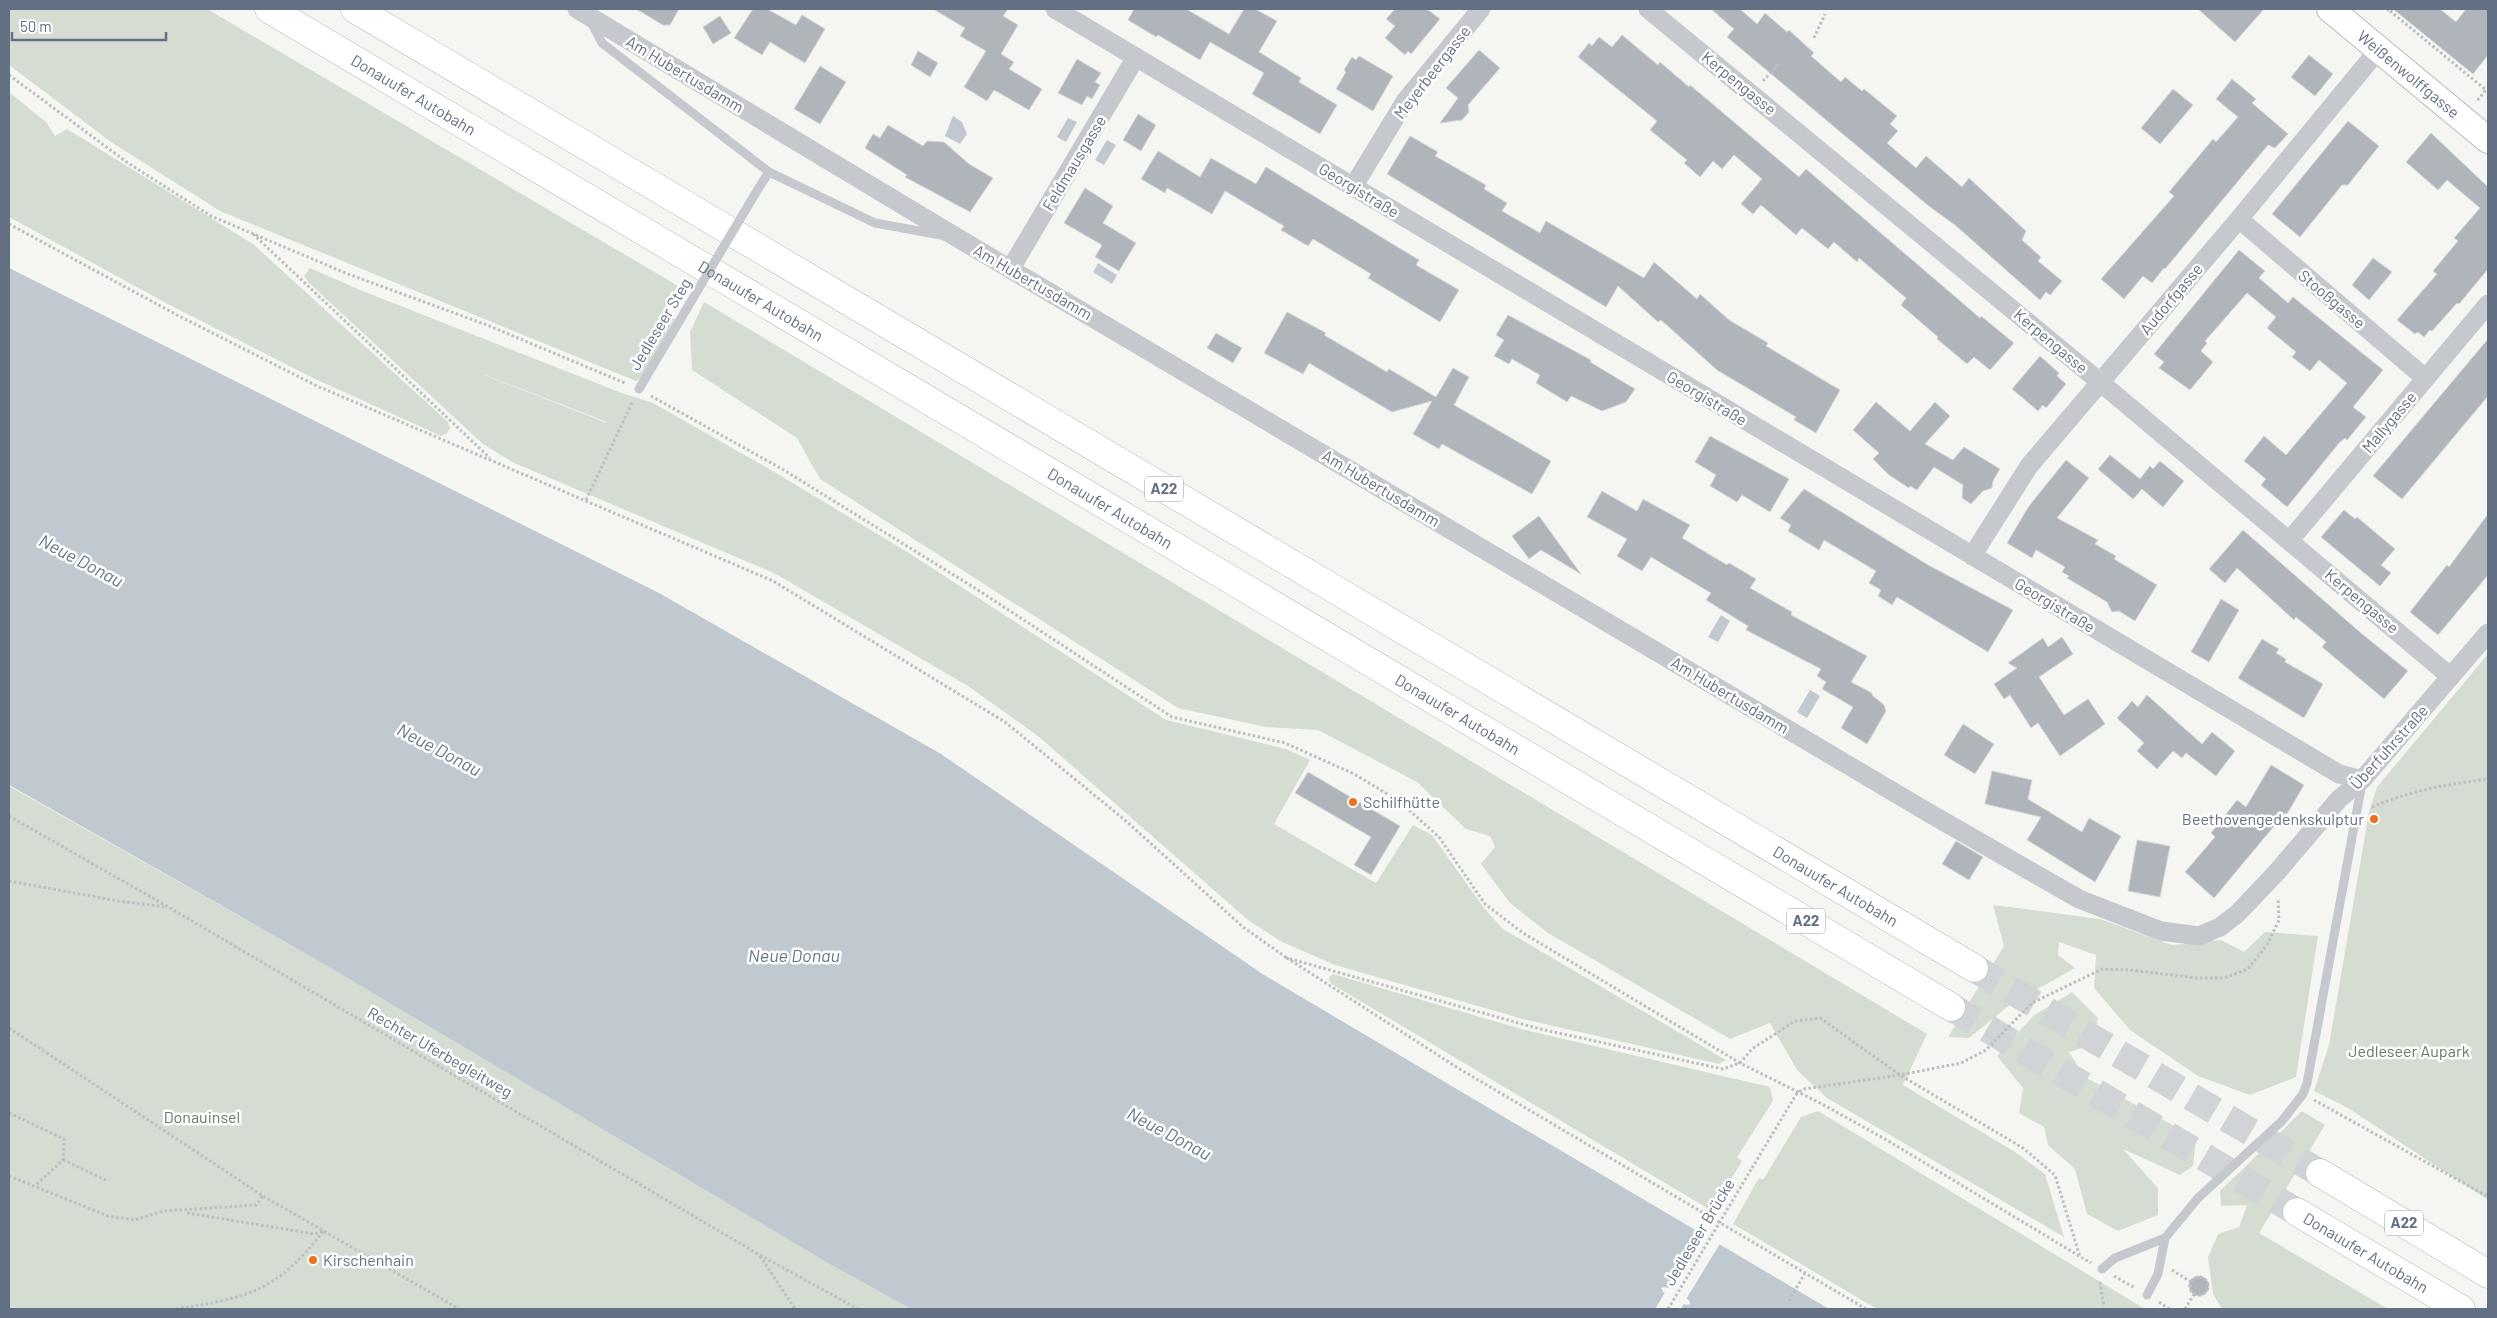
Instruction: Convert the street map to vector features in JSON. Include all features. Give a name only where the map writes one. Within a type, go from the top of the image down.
[{"type":"highway","name":"Donauufer Autobahn","points":[[269,9],[1951,1007]]},
{"type":"highway","name":"Donauufer Autobahn","points":[[355,9],[1974,968]]},
{"type":"highway","name":"A22","points":[[2320,1173],[2488,1274]]},
{"type":"highway","name":"Donauufer Autobahn","points":[[2297,1212],[2460,1309]]},
{"type":"street","name":"Georgistraße","points":[[1055,9],[2339,774],[2362,780]]},
{"type":"street","name":"Meyerbeergasse","points":[[1353,187],[1406,100],[1481,9]]},
{"type":"street","name":"Kerpengasse","points":[[1648,9],[2290,540],[2451,677]]},
{"type":"street","name":"Weißenwolffgasse","points":[[2330,9],[2488,140]]},
{"type":"street","name":"Am Hubertusdamm","points":[[582,12],[956,237],[2045,880],[2079,899],[2152,928],[2178,935],[2199,936]]},
{"type":"street","name":"Audorfgasse","points":[[1972,556],[2029,466],[2379,49]]},
{"type":"street","name":"Feldmausgasse","points":[[1011,268],[1136,57]]},
{"type":"street","name":"Stooßgasse","points":[[2238,219],[2425,378]]},
{"type":"street","name":"Mallygasse","points":[[2290,540],[2488,304]]},
{"type":"street","name":"Überfuhrstraße","points":[[2199,936],[2220,927],[2236,914],[2277,872],[2339,799],[2362,780],[2488,634]]},
{"type":"lane","points":[[582,12],[602,42],[769,172],[875,223],[956,237]]},
{"type":"lane","name":"Jedleseer Steg","points":[[638,389],[769,172]]},
{"type":"lane","points":[[2147,1295],[2158,1274],[2165,1238],[2198,1198],[2282,1121],[2303,1094],[2309,1074],[2362,780]]},
{"type":"lane","points":[[2102,1268],[2115,1258],[2165,1238]]},
{"type":"path","points":[[2390,10],[2486,90],[2473,105]]},
{"type":"path","points":[[1814,38],[1825,14]]},
{"type":"path","points":[[1753,94],[1778,65],[1770,74]]},
{"type":"path","points":[[9,75],[128,163],[211,216],[348,274],[487,324],[638,389],[790,474],[978,590],[1172,717],[1285,743],[1354,774],[1391,796],[1440,837],[1485,904],[1523,933],[1740,1062],[1885,1139],[2080,1258],[2102,1268],[2169,1309]]},
{"type":"path","points":[[9,224],[177,315],[317,386],[773,581],[1005,722],[1126,821],[1243,927],[1287,958],[1458,1068],[1866,1309]]},
{"type":"path","points":[[252,232],[492,460]]},
{"type":"path","points":[[586,500],[638,389]]},
{"type":"path","points":[[2357,813],[2400,795],[2433,786],[2488,779]]},
{"type":"path","name":"Rechter Uferbegleitweg","points":[[9,816],[170,908],[758,1254],[858,1309]]},
{"type":"path","points":[[1797,1093],[1804,1089],[1900,1075],[1961,1063],[1986,1050],[2032,1003],[2102,969],[2130,970],[2197,978],[2224,978],[2248,969],[2267,945],[2279,920],[2277,872]]},
{"type":"path","points":[[9,881],[118,901],[170,908]]},
{"type":"path","points":[[1287,958],[1540,1029],[1723,1069],[1740,1062],[1752,1049],[1795,1022],[1820,1018],[1900,1075],[2023,1148],[2055,1175],[2080,1258]]},
{"type":"path","points":[[9,1028],[263,1196],[459,1309]]},
{"type":"path","name":"Jedleseer Brücke","points":[[1668,1309],[1797,1093]]},
{"type":"path","points":[[2303,1094],[2487,1196]]},
{"type":"path","points":[[9,1113],[64,1139],[63,1160],[35,1186]]},
{"type":"path","points":[[63,1160],[106,1180]]},
{"type":"path","points":[[9,1176],[108,1216],[135,1220],[163,1211],[180,1212],[315,1234],[324,1230]]},
{"type":"path","points":[[180,1212],[256,1205],[263,1196]]},
{"type":"path","points":[[176,1309],[232,1300],[270,1285],[306,1254],[324,1230]]},
{"type":"path","points":[[758,1254],[796,1309]]},
{"type":"path","points":[[2160,1263],[2191,1282]]},
{"type":"path","points":[[2102,1268],[2100,1281],[2104,1307]]},
{"type":"path","points":[[1789,1300],[1805,1273]]},
{"type":"path","points":[[2199,1276],[2206,1280],[2209,1287],[2205,1293],[2195,1293],[2189,1285],[2193,1278],[2199,1276]]},
{"type":"path","points":[[2185,1309],[2195,1293]]},
{"type":"path","points":[[2159,1302],[2160,1309]]},
{"type":"green space","points":[[9,9],[207,9],[680,287],[658,326],[673,317],[676,321],[641,379],[636,381],[220,211],[111,142],[9,65]]},
{"type":"green space","points":[[9,92],[46,122],[55,136],[67,129],[253,244],[448,422],[450,429],[447,433],[441,436],[313,378],[164,302],[9,217]]},
{"type":"green space","points":[[310,268],[360,290],[619,392],[653,403],[771,470],[909,553],[1166,720],[1286,749],[1310,760],[1274,824],[1376,883],[1413,825],[1432,835],[1484,908],[1503,929],[1726,1060],[1719,1064],[1523,1019],[1335,965],[1282,942],[1248,920],[1038,736],[968,686],[774,573],[512,462],[483,444],[309,283],[304,276]],"holes":[[[484,375],[607,422],[607,423]]]},
{"type":"green space","points":[[704,302],[1927,1034],[1903,1085],[2015,1152],[2045,1174],[2064,1237],[1827,1098],[1797,1070],[1770,1023],[1730,1039],[1548,933],[1510,903],[1481,864],[1495,847],[1490,836],[1466,829],[1417,782],[1318,730],[1266,727],[1178,708],[820,479],[797,438],[692,370],[690,332]]},
{"type":"green space","name":"Jedleseer Aupark","points":[[2488,654],[2488,1200],[2348,1108],[2314,1091],[2329,1045],[2369,812],[2377,787]]},
{"type":"green space","name":"Donauinsel","points":[[9,786],[310,956],[833,1266],[911,1309],[9,1309]]},
{"type":"green space","points":[[1993,905],[2100,919],[2172,945],[2221,940],[2244,952],[2265,932],[2318,936],[2296,1077],[2250,1095],[2198,1076],[2130,1030],[2094,988],[2096,955],[2059,942],[2058,955],[2075,968],[2011,1004],[1969,1038],[1948,1037],[2004,946]]},
{"type":"green space","points":[[1333,974],[1521,1029],[1770,1087],[1773,1101],[1737,1157],[1742,1161],[1712,1211],[1330,983],[1329,977]]},
{"type":"green space","points":[[2072,992],[2098,1018],[2092,1045],[2069,1052],[2085,1077],[2196,1138],[2193,1166],[2180,1175],[2123,1149],[2158,1188],[2158,1215],[2118,1231],[2087,1214],[2075,1169],[2048,1145],[2044,1127],[2019,1113],[2023,1088],[1997,1056],[2033,1016]]},
{"type":"green space","points":[[1818,1111],[2145,1309],[1877,1309],[1733,1224],[1759,1178],[1763,1180],[1801,1117]]},
{"type":"green space","points":[[2302,1111],[2325,1125],[2259,1233],[2388,1309],[2222,1309],[2213,1294],[2208,1257],[2218,1234],[2239,1227],[2247,1205],[2221,1206],[2220,1191]]},
{"type":"water","points":[[953,116],[962,122],[967,134],[960,144],[945,136]]},
{"type":"water","points":[[1068,118],[1077,122],[1066,142],[1057,137]]},
{"type":"water","points":[[1107,140],[1116,145],[1104,165],[1095,160]]},
{"type":"water","points":[[1098,263],[1117,275],[1112,284],[1093,272]]},
{"type":"water","name":"Neue Donau","points":[[9,268],[659,593],[941,754],[1264,975],[1829,1309],[911,1309],[833,1266],[310,956],[9,785]],"holes":[[[1666,1287],[1689,1300],[1690,1304],[1686,1305],[1663,1292],[1661,1288]]]},
{"type":"water","points":[[1721,615],[1730,621],[1718,642],[1708,637]]},
{"type":"water","points":[[1810,690],[1820,696],[1807,718],[1797,712]]},
{"type":"pier","points":[[1702,1231],[1721,1242],[1685,1301],[1667,1290]]},
{"type":"pier","points":[[1666,1291],[1685,1302],[1681,1309],[1655,1309]]},
{"type":"building","points":[[636,9],[679,9],[670,25],[663,25]]},
{"type":"building","points":[[753,9],[767,9],[796,25],[802,15],[825,29],[805,63],[770,42],[762,55],[734,38]]},
{"type":"building","points":[[933,9],[1008,9],[1003,16],[1018,25],[1001,54],[1014,62],[1009,69],[1042,89],[1029,110],[994,90],[987,101],[964,87],[986,51],[960,36],[965,28]]},
{"type":"building","points":[[1134,9],[1186,9],[1229,34],[1244,9],[1255,9],[1277,21],[1259,52],[1301,78],[1299,82],[1337,105],[1320,134],[1252,94],[1264,73],[1210,42],[1200,60],[1128,20]]},
{"type":"building","points":[[1395,9],[1427,9],[1440,19],[1411,54],[1408,51],[1405,55],[1385,38],[1395,26],[1386,19]]},
{"type":"building","points":[[1711,9],[1740,9],[1757,24],[1765,13],[1787,32],[1789,30],[1814,53],[1811,56],[1841,82],[1845,77],[1862,91],[1864,89],[1897,116],[1890,124],[1898,131],[1887,143],[1916,168],[1926,156],[1962,187],[1969,178],[2026,231],[2022,240],[2041,257],[2038,261],[2062,281],[2050,295],[2046,292],[2040,300],[1955,225],[1930,207],[1727,37],[1734,29]]},
{"type":"building","points":[[2198,9],[2264,9],[2235,42]]},
{"type":"building","points":[[2393,9],[2440,9],[2456,22],[2466,9],[2488,9],[2488,55],[2473,74]]},
{"type":"building","points":[[720,16],[731,33],[713,44],[703,27]]},
{"type":"building","points":[[1622,35],[1658,65],[1660,62],[1689,87],[1690,85],[1799,177],[1806,169],[1980,318],[1981,316],[2014,343],[1990,370],[1974,357],[1967,364],[1901,305],[1906,298],[1859,258],[1857,262],[1834,242],[1828,249],[1802,228],[1796,235],[1761,205],[1753,214],[1741,204],[1762,179],[1734,155],[1722,169],[1713,161],[1700,177],[1684,163],[1687,160],[1650,130],[1657,121],[1578,57],[1589,43],[1592,46],[1599,37],[1612,47]]},
{"type":"building","points":[[1479,50],[1500,68],[1468,105],[1469,112],[1462,120],[1440,123],[1458,98],[1446,88]]},
{"type":"building","points":[[918,51],[938,63],[930,77],[911,65]]},
{"type":"building","points":[[2309,55],[2333,74],[2315,96],[2291,77]]},
{"type":"building","points":[[1359,56],[1393,76],[1373,111],[1336,89],[1352,57],[1356,60]]},
{"type":"building","points":[[1077,59],[1101,73],[1095,82],[1100,85],[1092,99],[1087,96],[1082,105],[1058,93]]},
{"type":"building","points":[[820,66],[846,82],[820,124],[794,109]]},
{"type":"building","points":[[2232,79],[2256,99],[2252,103],[2288,134],[2275,148],[2268,145],[2152,283],[2143,276],[2124,299],[2101,279],[2174,196],[2169,192],[2213,139],[2216,142],[2238,117],[2216,99]]},
{"type":"building","points":[[2173,89],[2193,105],[2160,144],[2141,128]]},
{"type":"building","points":[[1138,114],[1156,125],[1141,151],[1123,140]]},
{"type":"building","points":[[2348,121],[2379,146],[2348,185],[2342,185],[2300,237],[2272,214]]},
{"type":"building","points":[[888,125],[923,146],[927,141],[944,142],[969,164],[993,178],[970,212],[905,177],[907,175],[865,148],[873,134],[880,138]]},
{"type":"building","points":[[2431,133],[2488,187],[2488,269],[2459,304],[2457,303],[2432,331],[2430,330],[2424,337],[2418,332],[2415,334],[2397,320],[2437,274],[2433,271],[2458,241],[2454,238],[2480,208],[2447,180],[2438,190],[2406,162]]},
{"type":"building","points":[[1410,136],[1438,152],[1435,156],[1486,185],[1484,189],[1507,203],[1502,211],[1540,233],[1546,221],[1644,278],[1654,262],[1697,299],[1700,294],[1729,320],[1768,343],[1766,346],[1840,390],[1816,433],[1794,420],[1796,417],[1717,370],[1661,320],[1658,322],[1618,286],[1606,307],[1387,174]]},
{"type":"building","points":[[1158,151],[1200,177],[1211,158],[1256,184],[1266,167],[1419,260],[1416,265],[1459,290],[1440,322],[1368,278],[1371,274],[1313,239],[1308,246],[1281,230],[1284,226],[1225,191],[1212,214],[1167,188],[1165,193],[1141,179]]},
{"type":"building","points":[[1085,188],[1113,206],[1103,223],[1136,243],[1119,271],[1095,257],[1102,245],[1064,223]]},
{"type":"building","points":[[2239,250],[2265,271],[2259,278],[2288,303],[2293,297],[2383,370],[2353,407],[2366,417],[2347,440],[2345,438],[2339,443],[2287,507],[2261,485],[2266,479],[2244,461],[2264,436],[2286,455],[2347,383],[2319,360],[2310,371],[2292,357],[2296,352],[2267,328],[2276,317],[2247,293],[2205,341],[2207,343],[2201,351],[2213,362],[2190,390],[2159,368],[2164,362],[2154,354]]},
{"type":"building","points":[[2373,258],[2392,272],[2369,300],[2352,285]]},
{"type":"building","points":[[1287,312],[1326,333],[1324,335],[1387,372],[1389,369],[1436,397],[1453,368],[1469,377],[1454,405],[1551,461],[1532,494],[1442,444],[1439,449],[1413,434],[1432,401],[1392,412],[1309,363],[1303,374],[1264,353]]},
{"type":"building","points":[[1508,315],[1591,360],[1590,362],[1635,389],[1626,402],[1602,411],[1571,396],[1567,402],[1536,383],[1540,375],[1512,359],[1509,364],[1494,356],[1504,340],[1496,335]]},
{"type":"building","points":[[1216,333],[1242,348],[1233,363],[1207,348]]},
{"type":"building","points":[[2488,339],[2488,396],[2402,499],[2373,476]]},
{"type":"building","points":[[2040,356],[2059,373],[2057,376],[2066,384],[2046,408],[2043,405],[2038,411],[2012,389]]},
{"type":"building","points":[[1876,402],[1910,431],[1935,402],[1950,416],[1925,444],[1953,460],[1964,447],[2000,469],[1993,481],[1992,488],[1983,491],[1971,504],[1962,498],[1963,485],[1934,467],[1917,490],[1910,486],[1909,488],[1889,475],[1873,459],[1879,453],[1853,430]]},
{"type":"building","points":[[1710,436],[1789,479],[1770,512],[1742,495],[1737,502],[1710,486],[1716,475],[1695,462]]},
{"type":"building","points":[[2110,455],[2140,479],[2150,466],[2153,469],[2160,461],[2184,481],[2163,507],[2142,489],[2133,499],[2098,469]]},
{"type":"building","points":[[2066,460],[2089,478],[2057,518],[2098,540],[2095,544],[2116,556],[2114,559],[2157,585],[2135,621],[2119,611],[2112,612],[2107,602],[2067,578],[2069,576],[2062,572],[2065,567],[2036,550],[2032,558],[2007,543],[2029,506]]},
{"type":"building","points":[[1804,489],[1928,565],[2013,610],[1988,652],[1897,597],[1892,605],[1878,596],[1881,590],[1869,583],[1876,571],[1824,540],[1819,550],[1788,531],[1791,525],[1780,518]]},
{"type":"building","points":[[1602,491],[1637,511],[1643,499],[1690,525],[1682,538],[1727,565],[1729,563],[1756,579],[1750,588],[1792,612],[1791,615],[1867,656],[1851,682],[1872,693],[1884,705],[1886,711],[1867,744],[1841,728],[1853,707],[1822,689],[1826,682],[1817,676],[1821,669],[1746,630],[1748,626],[1706,600],[1711,593],[1651,557],[1642,571],[1617,556],[1627,539],[1587,517]]},
{"type":"building","points":[[2344,510],[2355,519],[2357,517],[2395,549],[2381,565],[2391,573],[2380,586],[2321,537]]},
{"type":"building","points":[[2488,514],[2488,575],[2438,635],[2410,612],[2447,565],[2449,567]]},
{"type":"building","points":[[1539,516],[1581,574],[1541,550],[1529,559],[1512,536]]},
{"type":"building","points":[[2243,530],[2362,634],[2408,671],[2384,699],[2322,647],[2326,642],[2296,617],[2294,620],[2237,568],[2225,583],[2209,569]]},
{"type":"building","points":[[2221,599],[2239,610],[2209,662],[2191,652]]},
{"type":"building","points":[[2062,637],[2073,654],[2039,677],[2064,715],[2088,699],[2105,724],[2060,756],[2038,723],[2031,728],[2010,695],[2004,699],[1994,684],[2017,668],[2008,663],[2043,638],[2048,647]]},
{"type":"building","points":[[2262,639],[2279,649],[2276,653],[2286,659],[2285,662],[2323,684],[2304,718],[2238,678]]},
{"type":"building","points":[[2147,695],[2202,744],[2212,732],[2235,751],[2216,776],[2186,753],[2182,758],[2173,751],[2157,769],[2137,751],[2144,743],[2117,718],[2132,701],[2138,707]]},
{"type":"building","points":[[1963,724],[1994,744],[1975,774],[1944,755]]},
{"type":"building","points":[[2271,765],[2304,785],[2287,814],[2285,813],[2214,898],[2185,872],[2215,837],[2211,833],[2237,800],[2246,807]]},
{"type":"building","points":[[1992,771],[2032,780],[2028,799],[2082,832],[2089,818],[2121,836],[2095,882],[2027,840],[2041,817],[1985,804]]},
{"type":"building","points":[[1308,772],[1400,826],[1371,875],[1354,865],[1371,837],[1295,793]]},
{"type":"building","points":[[2137,840],[2170,846],[2160,897],[2128,891]]},
{"type":"building","points":[[1956,841],[1983,857],[1969,880],[1942,864]]},
{"type":"building","points":[[2199,1276],[2206,1279],[2209,1286],[2206,1293],[2199,1296],[2192,1293],[2189,1286],[2192,1279]]},
{"type":"tunnel","points":[[1974,968],[2320,1173]]},
{"type":"tunnel","points":[[1951,1007],[2297,1212]]},
{"type":"place","name":"Schilfhütte","points":[[1353,802]]},
{"type":"place","name":"Beethovengedenkskulptur","points":[[2374,819]]},
{"type":"place","name":"Kirschenhain","points":[[313,1260]]}]
